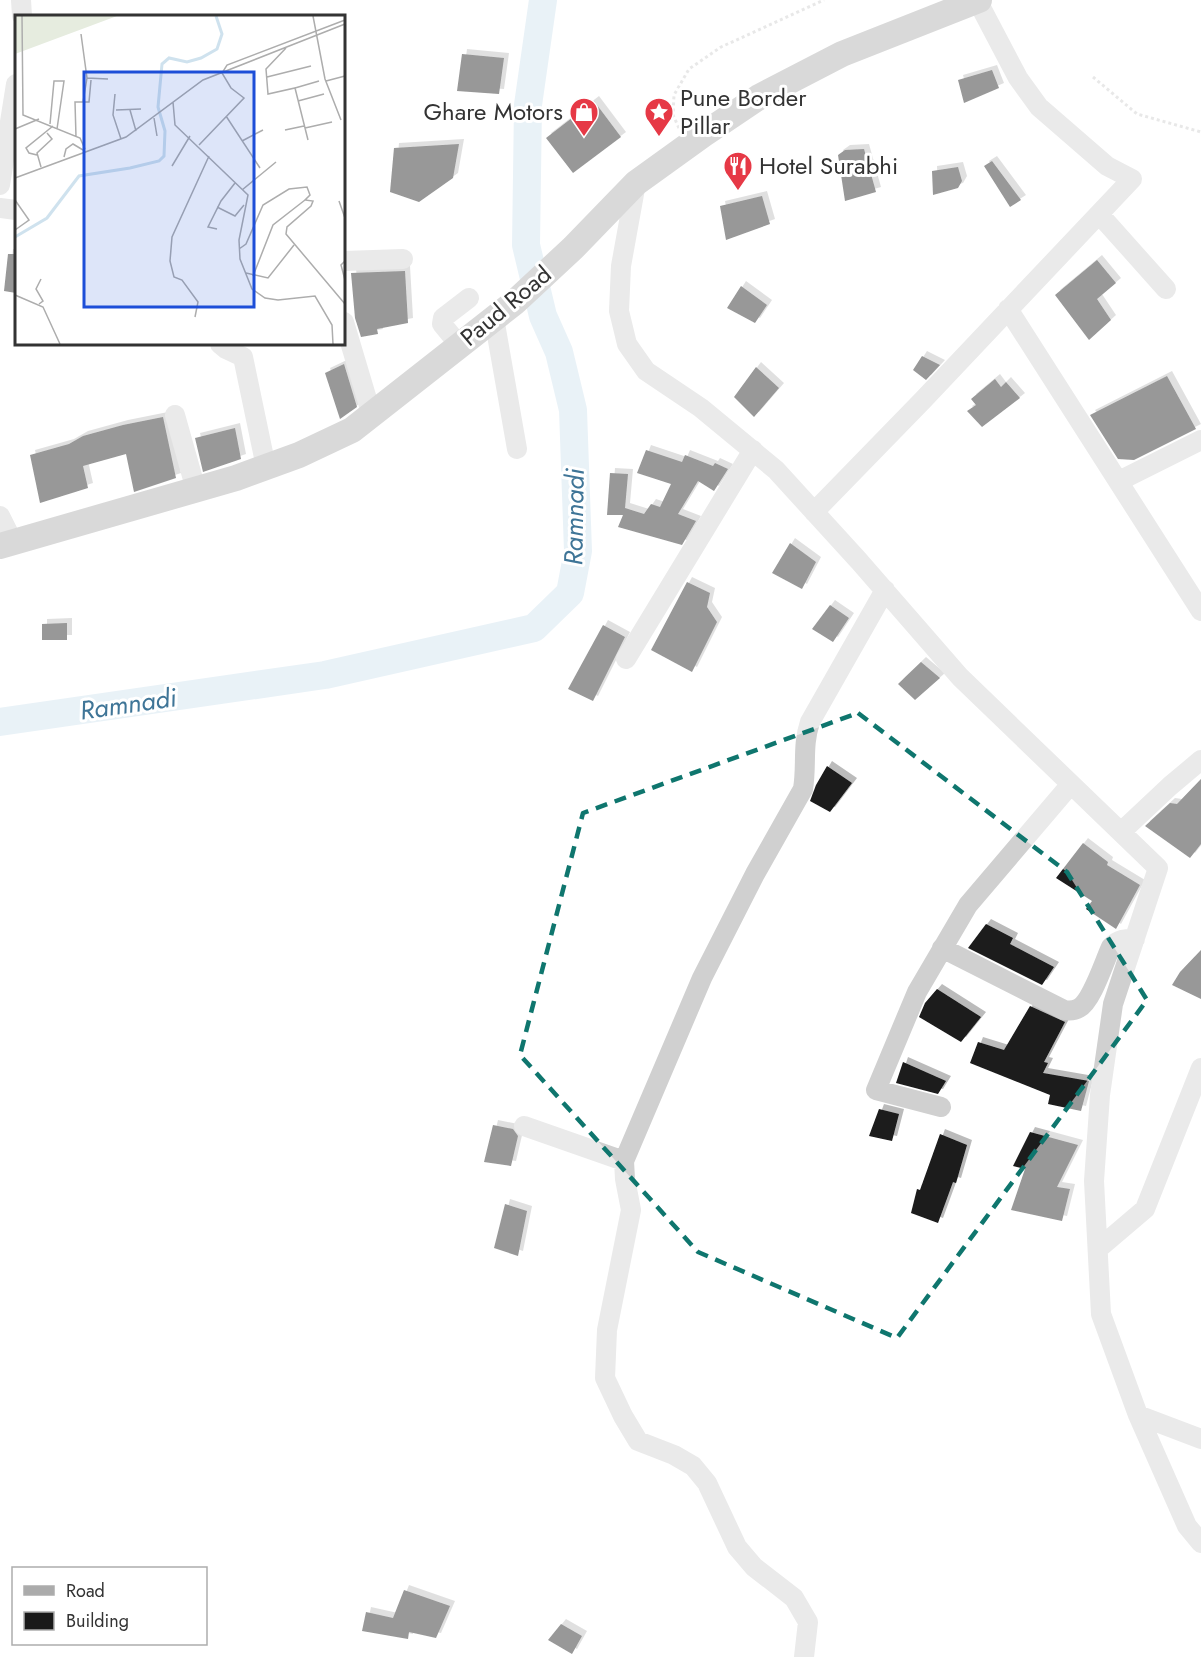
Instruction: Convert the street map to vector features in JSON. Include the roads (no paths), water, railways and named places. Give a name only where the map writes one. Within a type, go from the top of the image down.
[{"type":"main road","name":"Paud Road","points":[[6,544],[196,490],[266,467],[299,455],[352,430],[515,302],[573,248],[636,183],[759,97],[842,54],[977,0]]},
{"type":"street","points":[[21,0],[22,15]]},
{"type":"street","points":[[814,512],[1132,179],[1107,166],[1039,108],[1017,78],[977,0]]},
{"type":"street","points":[[0,185],[15,90]]},
{"type":"street","points":[[636,183],[621,266],[620,311],[627,344],[646,371],[701,408],[776,470],[960,677],[1158,868],[1113,1004],[1100,1095],[1094,1181],[1101,1314],[1138,1415],[1187,1526],[1201,1543]]},
{"type":"street","points":[[0,208],[15,210]]},
{"type":"street","points":[[1099,214],[1166,289]]},
{"type":"street","points":[[345,261],[402,259]]},
{"type":"street","points":[[460,346],[442,324],[443,318],[469,298]]},
{"type":"street","points":[[1008,309],[1201,611]]},
{"type":"street","points":[[494,318],[517,449]]},
{"type":"street","points":[[345,325],[372,416]]},
{"type":"street","points":[[221,345],[243,357],[266,467]]},
{"type":"street","points":[[176,415],[196,490]]},
{"type":"street","points":[[1119,481],[1201,440]]},
{"type":"street","points":[[626,659],[753,450]]},
{"type":"street","points":[[0,516],[6,544]]},
{"type":"street","points":[[804,1657],[808,1622],[794,1598],[754,1567],[737,1546],[707,1483],[693,1466],[674,1455],[651,1448],[638,1441],[605,1378],[607,1330],[631,1210],[624,1161],[702,978],[754,874],[804,789],[806,774],[804,738],[810,722],[885,590]]},
{"type":"street","points":[[1121,832],[1201,760]]},
{"type":"street","points":[[941,1107],[876,1090],[917,992],[968,905],[1071,784]]},
{"type":"street","points":[[942,948],[1064,1010],[1072,1011],[1086,1001],[1111,947],[1124,939],[1135,939]]},
{"type":"street","points":[[1098,1249],[1145,1209],[1201,1068]]},
{"type":"street","points":[[524,1126],[624,1161]]},
{"type":"street","points":[[1138,1415],[1199,1432]]},
{"type":"waterway","name":"Ramnadi","points":[[0,722],[325,675],[534,628],[570,593],[578,551],[573,410],[559,352],[543,316],[526,245],[528,105],[543,0]]},
{"type":"place","name":"Ghare Motors","points":[[584,138]]},
{"type":"place","name":"Pune Border Pillar","points":[[659,138]]},
{"type":"place","name":"Hotel Surabhi","points":[[738,192]]}]
